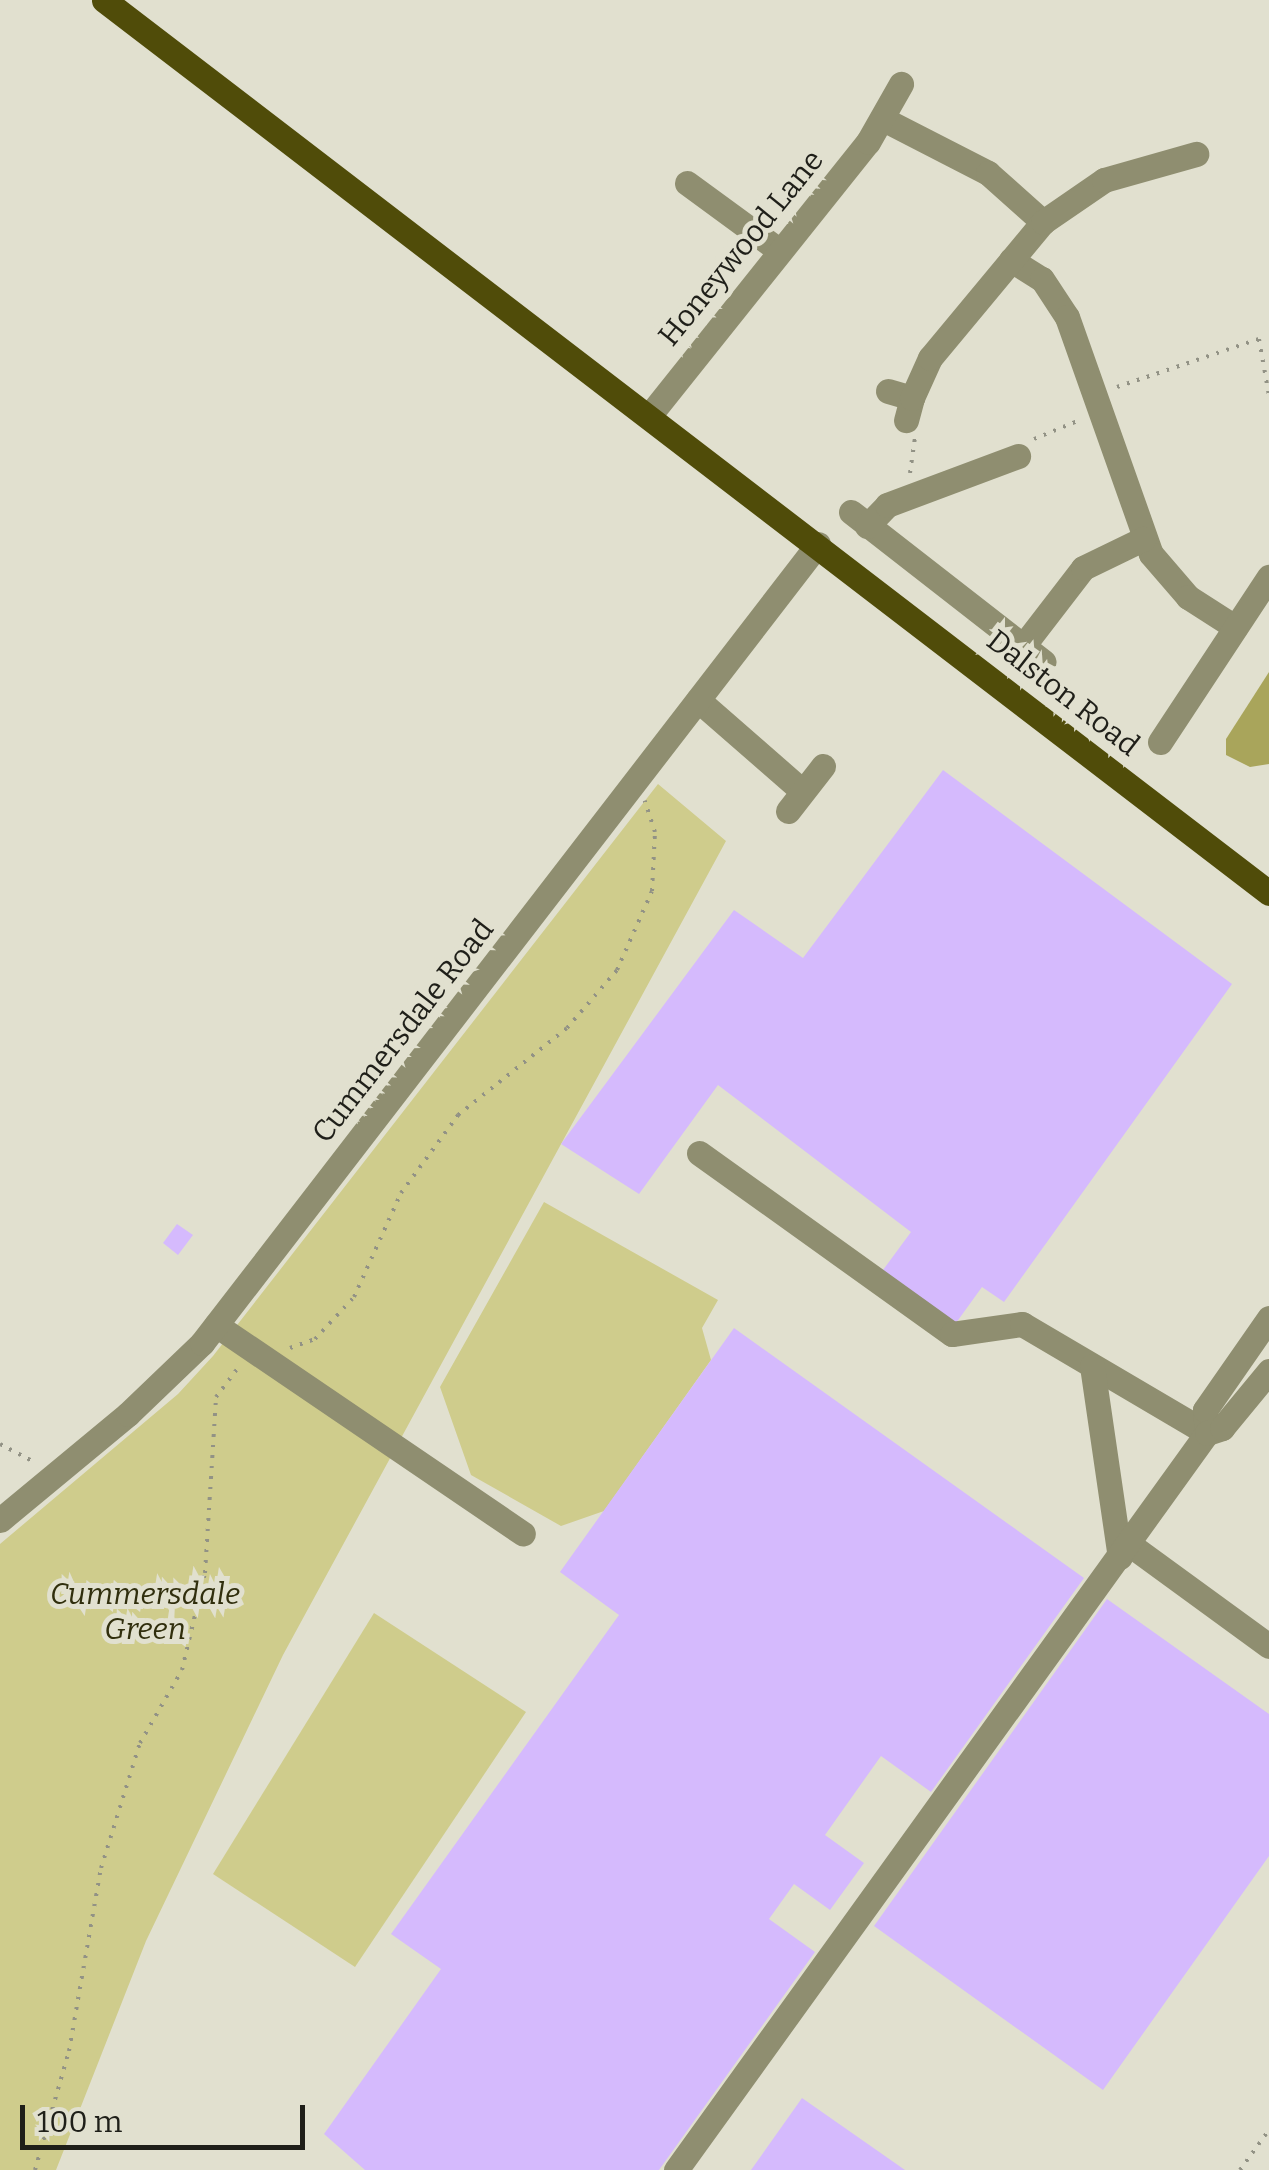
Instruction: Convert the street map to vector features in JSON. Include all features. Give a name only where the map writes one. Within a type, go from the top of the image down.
[{"type":"main road","name":"Dalston Road","points":[[104,0],[1269,892]]},
{"type":"street","name":"Honeywood Lane","points":[[649,416],[883,119],[901,84]]},
{"type":"street","points":[[883,119],[988,173],[1043,222]]},
{"type":"street","points":[[902,403],[930,358],[1043,222],[1104,180],[1196,154]]},
{"type":"street","points":[[687,183],[780,250]]},
{"type":"street","points":[[1011,260],[1052,290],[1143,538],[1174,583],[1235,627]]},
{"type":"street","points":[[1020,449],[859,519],[1044,662]]},
{"type":"street","points":[[1024,646],[1083,568],[1143,538]]},
{"type":"street","name":"Cummersdale Road","points":[[0,1520],[58,1474],[216,1324],[818,544]]},
{"type":"street","points":[[1160,742],[1269,577]]},
{"type":"street","points":[[698,700],[795,800],[823,766]]},
{"type":"street","points":[[699,1154],[952,1334],[1022,1324],[1206,1433],[1222,1428],[1269,1372]]},
{"type":"street","points":[[676,2170],[1125,1550],[1206,1433],[1205,1410],[1269,1318]]},
{"type":"street","points":[[216,1324],[523,1534]]},
{"type":"street","points":[[1092,1366],[1125,1550],[1269,1646]]},
{"type":"path","points":[[1020,449],[1073,425],[1133,379],[1259,339],[1269,396]]},
{"type":"path","points":[[902,403],[916,430],[911,481]]},
{"type":"path","points":[[36,2170],[69,2051],[101,1868],[140,1743],[182,1670],[205,1572],[216,1397],[233,1368],[314,1339],[335,1320],[354,1297],[401,1194],[458,1115],[566,1028],[617,970],[636,936],[655,862],[655,832],[634,784]]},
{"type":"path","points":[[0,1444],[58,1474]]},
{"type":"path","points":[[1240,2170],[1269,2130]]},
{"type":"green space","name":"Cummersdale Green","points":[[658,784],[726,841],[283,1655],[146,1941],[56,2170],[0,2170],[0,1544],[178,1394],[213,1356]]},
{"type":"green space","points":[[544,1202],[718,1300],[702,1328],[711,1360],[604,1511],[561,1526],[471,1475],[440,1387]]},
{"type":"green space","points":[[374,1613],[526,1712],[355,1967],[213,1874]]},
{"type":"shaded area","points":[[1269,672],[1269,764],[1250,767],[1226,755],[1226,739]]},
{"type":"building","points":[[943,770],[1232,984],[1004,1302],[982,1287],[956,1323],[883,1270],[911,1232],[718,1085],[639,1194],[561,1144],[734,910],[803,958]]},
{"type":"building","points":[[177,1224],[193,1235],[178,1255],[163,1243]]},
{"type":"building","points":[[734,1328],[1084,1578],[931,1792],[881,1756],[825,1835],[864,1863],[830,1910],[794,1884],[769,1919],[815,1952],[659,2170],[365,2170],[324,2134],[441,1969],[391,1934],[619,1615],[560,1572]]},
{"type":"building","points":[[1107,1599],[1269,1714],[1269,1856],[1103,2090],[874,1926]]},
{"type":"building","points":[[802,2098],[905,2170],[751,2170]]}]
